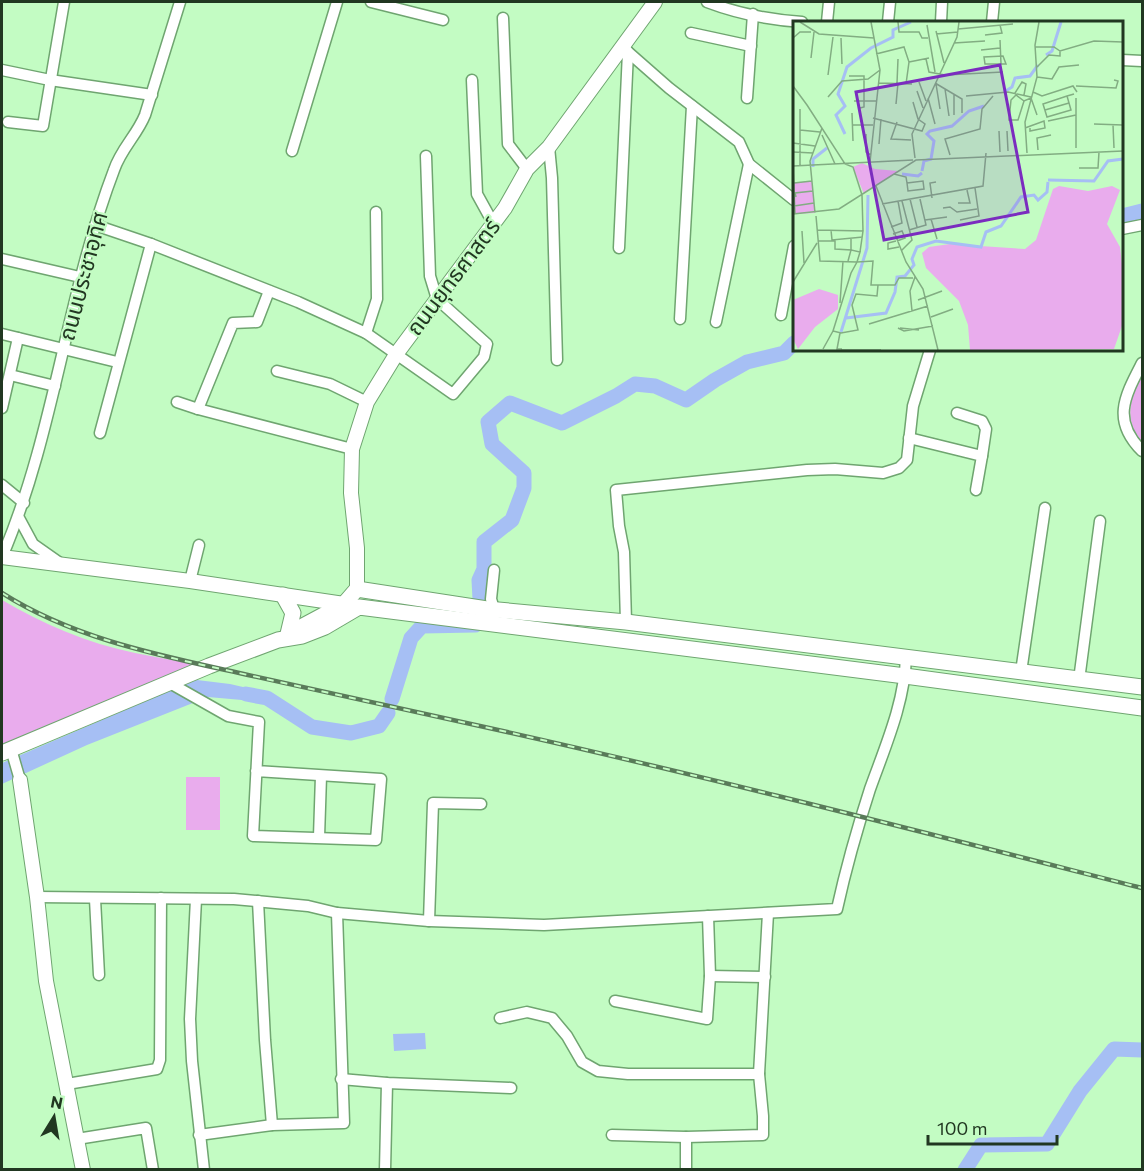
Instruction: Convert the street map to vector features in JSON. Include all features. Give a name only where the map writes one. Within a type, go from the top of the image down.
[{"type":"main road","points":[[283,637],[302,636],[334,621],[351,606],[357,589],[440,610]]},
{"type":"main road","points":[[283,595],[293,613],[283,637]]},
{"type":"main road","points":[[9,753],[351,606],[389,611],[440,610],[626,622],[1143,687]]},
{"type":"main road","points":[[334,621],[389,611]]},
{"type":"main road","points":[[488,613],[557,634],[905,676],[1143,708]]},
{"type":"street","points":[[8,122],[43,126],[64,2]]},
{"type":"street","name":"ถนนประชาอุทิศ","points":[[2,557],[24,503],[95,225],[123,149],[139,130],[180,2]]},
{"type":"street","points":[[292,151],[337,2]]},
{"type":"street","points":[[370,2],[401,5],[443,20]]},
{"type":"street","name":"ถนนยุทธศาสตร์","points":[[357,589],[357,548],[351,493],[352,449],[367,402],[397,353],[505,208],[527,170],[549,147],[626,49],[655,2]]},
{"type":"street","points":[[707,2],[753,14],[796,21]]},
{"type":"street","points":[[827,21],[829,2]]},
{"type":"street","points":[[888,21],[890,2]]},
{"type":"street","points":[[941,21],[942,2]]},
{"type":"street","points":[[993,21],[994,2]]},
{"type":"street","points":[[747,98],[753,14]]},
{"type":"street","points":[[503,18],[508,144],[527,170]]},
{"type":"street","points":[[691,33],[751,46]]},
{"type":"street","points":[[626,49],[669,88],[739,142],[749,164],[793,198]]},
{"type":"street","points":[[620,248],[626,49]]},
{"type":"street","points":[[1123,60],[1143,61]]},
{"type":"street","points":[[2,70],[50,80],[152,95]]},
{"type":"street","points":[[472,80],[477,194],[493,223]]},
{"type":"street","points":[[680,320],[692,106]]},
{"type":"street","points":[[549,147],[552,178],[557,360]]},
{"type":"street","points":[[95,225],[151,244],[298,302],[366,333],[453,394],[484,357],[487,344],[437,299],[430,276],[426,156]]},
{"type":"street","points":[[716,322],[749,164]]},
{"type":"street","points":[[366,333],[377,299],[376,212]]},
{"type":"street","points":[[1123,229],[1143,225]]},
{"type":"street","points":[[100,433],[117,362],[151,244]]},
{"type":"street","points":[[781,315],[793,256]]},
{"type":"street","points":[[2,259],[80,277]]},
{"type":"street","points":[[198,409],[233,323],[257,322],[269,291]]},
{"type":"street","points":[[2,334],[117,362]]},
{"type":"street","points":[[2,408],[18,338]]},
{"type":"street","points":[[626,622],[624,552],[616,490],[807,470],[861,470],[883,473],[899,468],[907,460],[913,406],[930,351]]},
{"type":"street","points":[[1143,363],[1128,390],[1123,406],[1127,429],[1131,438],[1143,451]]},
{"type":"street","points":[[277,371],[330,384],[367,402]]},
{"type":"street","points":[[10,375],[55,386]]},
{"type":"street","points":[[177,402],[352,449]]},
{"type":"street","points":[[957,413],[982,421],[986,429],[976,489]]},
{"type":"street","points":[[909,438],[982,456]]},
{"type":"street","points":[[2,485],[24,503]]},
{"type":"street","points":[[1021,672],[1045,508]]},
{"type":"street","points":[[19,518],[33,544],[63,565]]},
{"type":"street","points":[[1079,680],[1100,521]]},
{"type":"street","points":[[190,581],[199,545]]},
{"type":"street","points":[[2,557],[190,581],[351,606]]},
{"type":"street","points":[[488,613],[494,570]]},
{"type":"street","points":[[37,897],[258,901],[308,906],[337,913],[429,921],[544,925],[837,909],[850,850],[891,729],[905,676],[906,656]]},
{"type":"street","points":[[172,684],[228,716],[259,722],[256,771],[253,836],[376,840],[381,779],[256,771]]},
{"type":"street","points":[[9,753],[20,780],[37,897],[46,981],[83,1170]]},
{"type":"street","points":[[319,837],[321,776]]},
{"type":"street","points":[[429,921],[433,803],[481,804]]},
{"type":"street","points":[[67,1084],[157,1069],[160,1060],[161,898]]},
{"type":"street","points":[[95,899],[99,975]]},
{"type":"street","points":[[196,899],[190,1019],[204,1170]]},
{"type":"street","points":[[258,901],[272,1125]]},
{"type":"street","points":[[199,1135],[272,1125],[344,1123],[337,913]]},
{"type":"street","points":[[612,1135],[686,1137],[763,1135],[759,1074],[768,913]]},
{"type":"street","points":[[615,1001],[707,1019],[710,976],[708,916]]},
{"type":"street","points":[[710,976],[765,977]]},
{"type":"street","points":[[500,1018],[526,1012],[552,1018],[567,1036],[582,1062],[598,1071],[628,1074],[759,1074]]},
{"type":"street","points":[[341,1079],[511,1088]]},
{"type":"street","points":[[385,1170],[387,1083]]},
{"type":"street","points":[[77,1139],[146,1128],[153,1170]]},
{"type":"street","points":[[686,1137],[686,1170]]},
{"type":"shaded area","points":[[1142,375],[1142,442],[1132,425],[1130,409],[1134,392]]},
{"type":"shaded area","points":[[2,600],[49,625],[100,644],[135,653],[209,666],[2,753]]},
{"type":"shaded area","points":[[186,777],[220,777],[220,830],[186,830]]},
{"type":"water","points":[[197,680],[265,692],[263,702],[208,697],[87,745],[2,784],[2,763]]},
{"type":"water","points":[[425,1033],[426,1049],[394,1051],[393,1034]]},
{"type":"waterway","points":[[1123,216],[1142,211]]},
{"type":"waterway","points":[[392,699],[411,638],[422,626],[475,625],[480,599],[479,580],[484,569],[484,542],[512,520],[524,488],[524,473],[492,444],[488,422],[510,403],[562,423],[635,384],[655,386],[686,400],[747,362],[784,353],[793,344]]},
{"type":"waterway","points":[[246,694],[267,698],[312,727],[351,733],[379,726],[388,713]]},
{"type":"waterway","points":[[965,1170],[981,1145],[1047,1144],[1080,1091],[1114,1049],[1142,1050]]},
{"type":"railway","points":[[2,593],[60,623],[90,635],[152,653],[646,764],[1142,888]]}]
